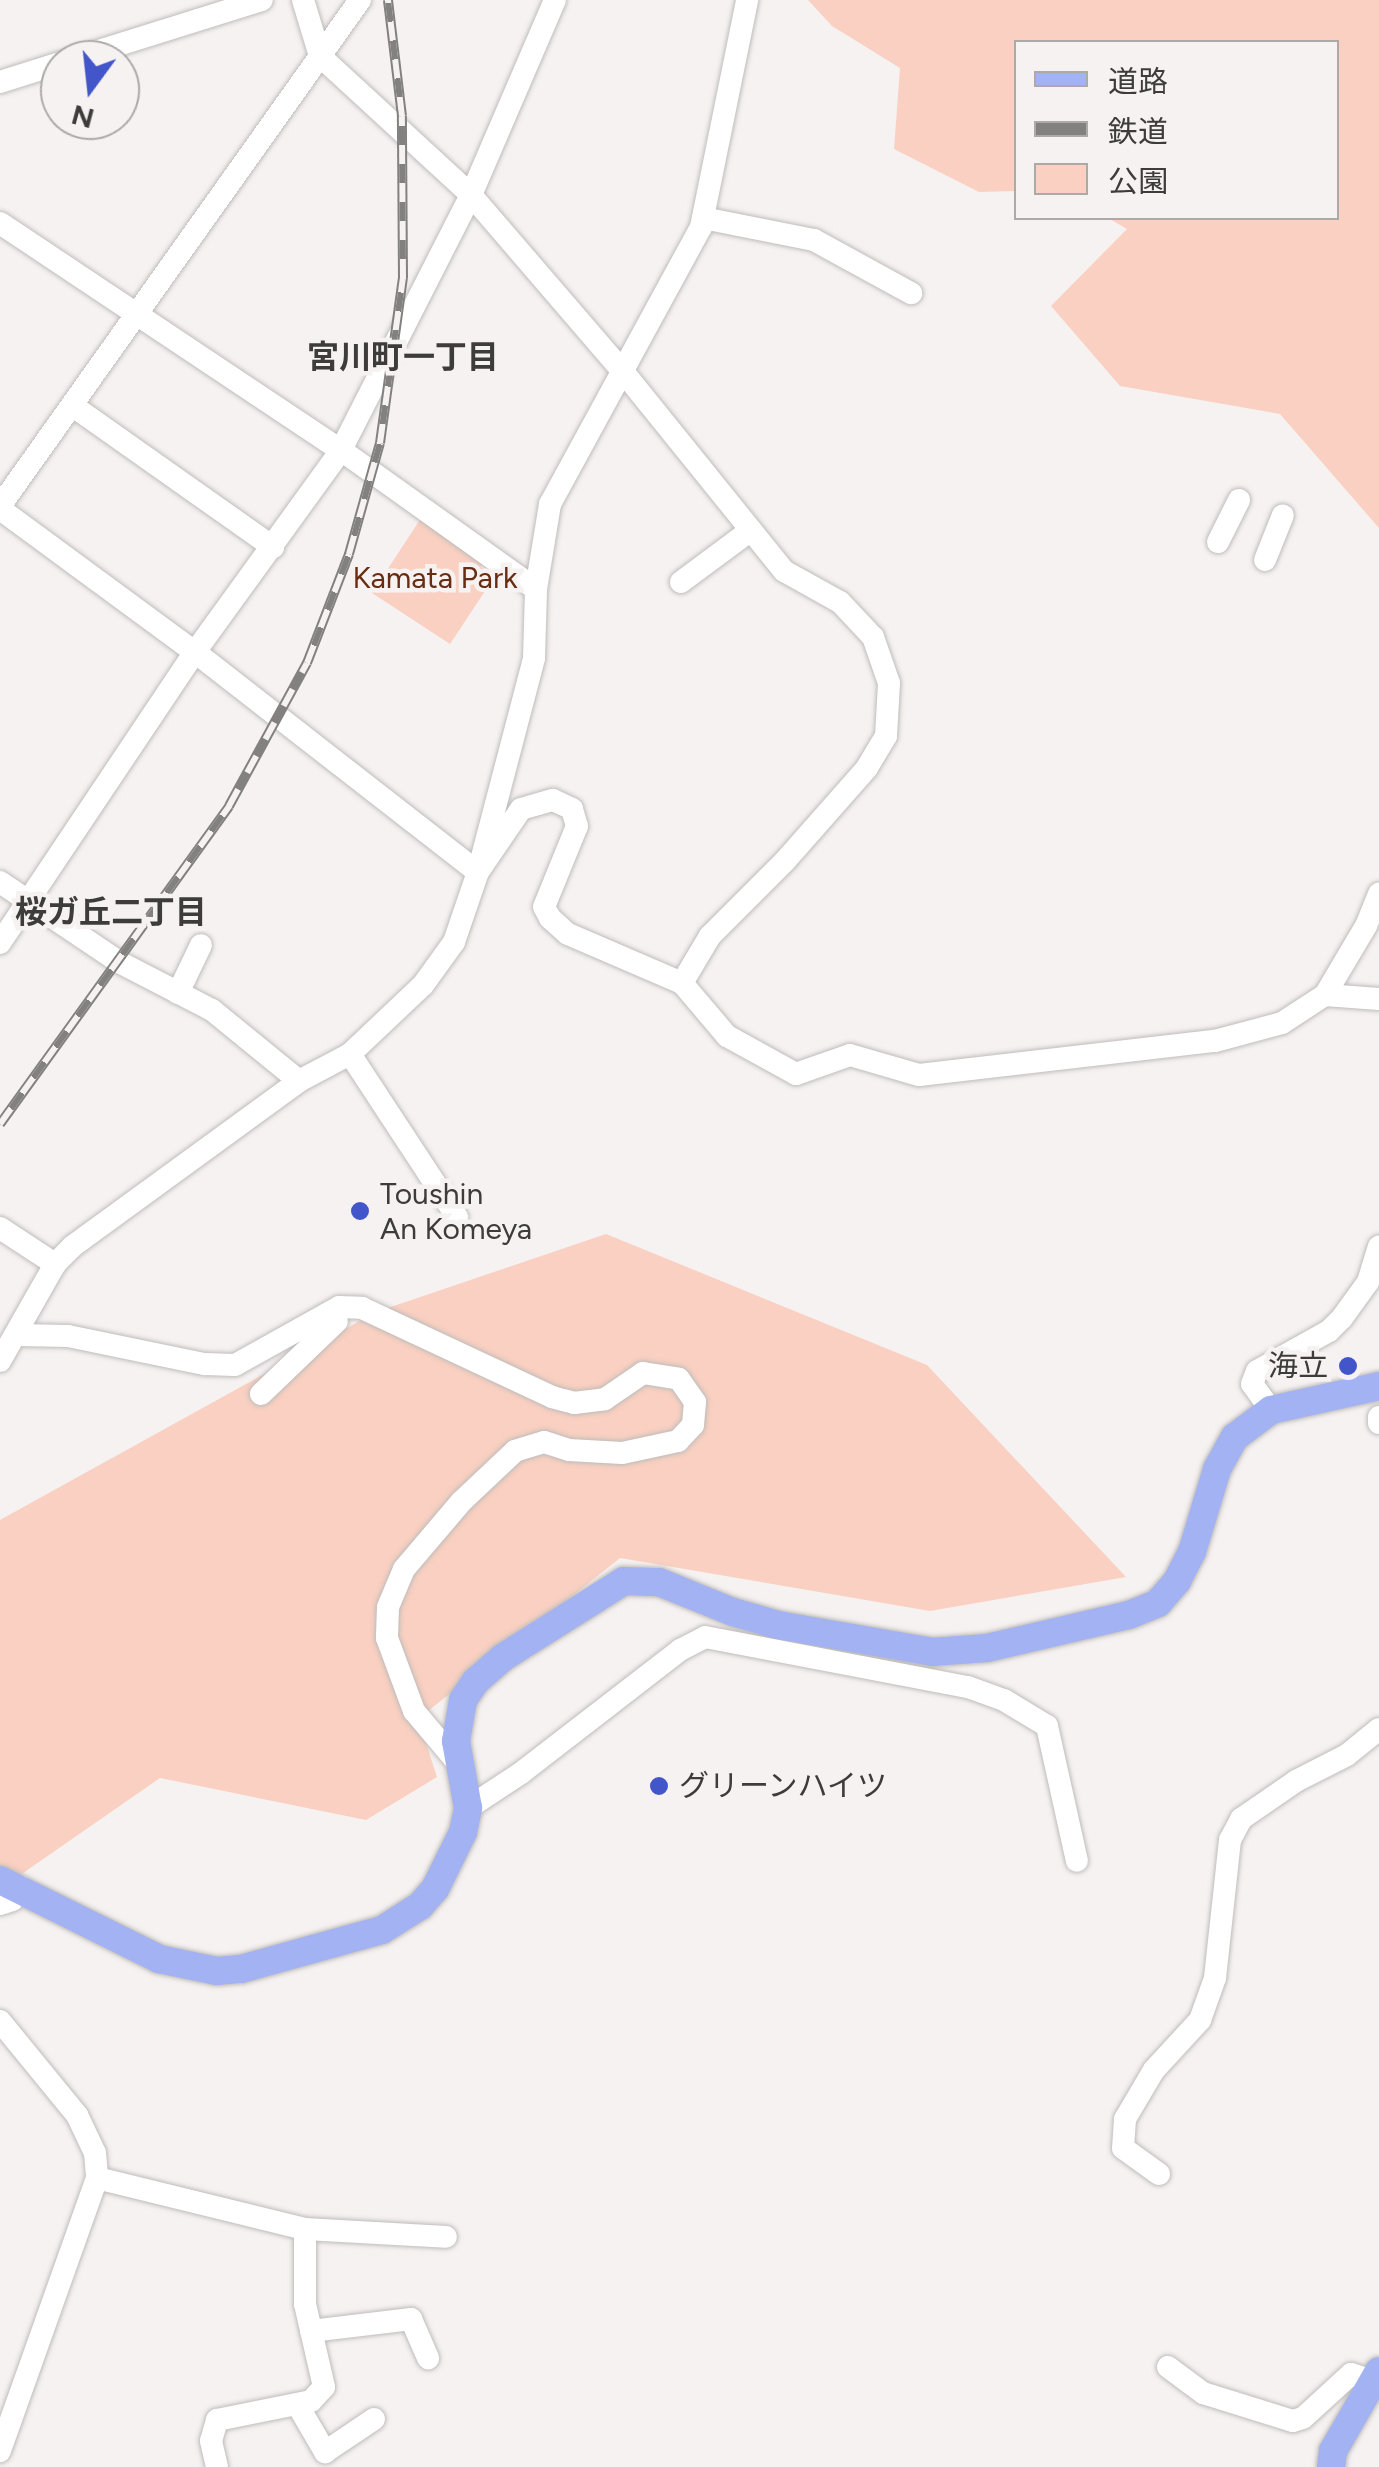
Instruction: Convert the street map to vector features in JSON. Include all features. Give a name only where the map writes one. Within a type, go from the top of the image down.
[{"type":"main road","points":[[7,1891],[158,1958],[217,1971],[241,1969],[382,1930],[420,1906],[445,1872],[463,1832],[468,1808],[458,1762],[457,1722],[463,1700],[476,1681],[502,1658],[624,1581],[659,1582],[732,1612],[778,1624],[932,1652],[1033,1639],[1144,1610],[1169,1592],[1184,1570],[1223,1454],[1236,1438],[1272,1410],[1379,1386]]},
{"type":"main road","points":[[1331,2467],[1333,2450],[1376,2376]]},
{"type":"street","points":[[134,40],[262,0]]},
{"type":"street","points":[[302,0],[320,56],[471,195],[625,374],[784,570],[840,602],[873,636],[889,683],[891,712],[886,736],[867,768],[784,862],[710,936],[682,984]]},
{"type":"street","points":[[360,0],[0,508],[478,872]]},
{"type":"street","points":[[0,944],[26,899],[194,652],[340,450],[471,195],[555,0]]},
{"type":"street","points":[[0,1361],[55,1264],[119,1210],[299,1080],[350,1054],[423,986],[454,942],[478,872],[534,658],[536,589],[550,504],[625,374],[703,218],[747,0]]},
{"type":"street","points":[[0,82],[40,69]]},
{"type":"street","points":[[703,218],[814,240],[911,292]]},
{"type":"street","points":[[0,223],[340,450],[536,589]]},
{"type":"street","points":[[73,406],[273,546]]},
{"type":"street","points":[[1218,542],[1239,500]]},
{"type":"street","points":[[1265,560],[1283,516]]},
{"type":"street","points":[[682,582],[751,530]]},
{"type":"street","points":[[478,872],[521,810],[554,800],[572,809],[578,826],[544,907],[550,918],[568,934],[682,984],[727,1036],[796,1074],[850,1054],[919,1074],[1215,1040],[1282,1023],[1326,995],[1366,926],[1379,893]]},
{"type":"street","points":[[0,882],[119,962],[212,1010],[299,1080]]},
{"type":"street","points":[[178,993],[201,944]]},
{"type":"street","points":[[1326,995],[1379,999]]},
{"type":"street","points":[[350,1054],[458,1217]]},
{"type":"street","points":[[0,1228],[55,1264]]},
{"type":"street","points":[[1272,1410],[1252,1384],[1257,1371],[1287,1350],[1329,1331],[1342,1318],[1368,1282],[1379,1248]]},
{"type":"street","points":[[17,1335],[68,1336],[206,1364],[235,1365],[340,1307],[362,1308],[552,1397],[574,1403],[605,1399],[643,1373],[679,1378],[695,1402],[693,1426],[678,1441],[622,1454],[570,1450],[544,1442],[515,1451],[460,1502],[404,1569],[388,1607],[388,1638],[414,1711],[458,1762]]},
{"type":"street","points":[[261,1394],[328,1325],[362,1308]]},
{"type":"street","points":[[468,1808],[680,1650],[705,1637],[968,1688],[1004,1700],[1047,1726],[1077,1861]]},
{"type":"street","points":[[1160,2174],[1123,2148],[1126,2119],[1154,2070],[1200,2020],[1215,1978],[1230,1840],[1241,1820],[1296,1781],[1348,1755],[1379,1729]]},
{"type":"street","points":[[0,2021],[77,2115],[95,2152],[96,2178],[0,2451]]},
{"type":"street","points":[[96,2178],[304,2229],[446,2237]]},
{"type":"street","points":[[217,2467],[212,2441],[217,2420],[310,2401],[324,2387],[305,2304],[304,2229]]},
{"type":"street","points":[[311,2330],[411,2319],[428,2358]]},
{"type":"street","points":[[1168,2367],[1203,2393],[1294,2421],[1303,2418],[1350,2374],[1376,2376]]},
{"type":"street","points":[[297,2404],[325,2452],[374,2419]]},
{"type":"green space","points":[[808,0],[1379,0],[1379,528],[1280,414],[1120,386],[1051,306],[1127,229],[1111,220],[1339,220],[1339,40],[1014,40],[1014,191],[979,192],[894,149],[900,68],[832,26]]},
{"type":"green space","name":"Kamata Park","points":[[427,509],[490,550],[480,567],[495,576],[450,644],[372,593]]},
{"type":"green space","points":[[606,1234],[927,1365],[1126,1577],[930,1611],[620,1558],[418,1719],[437,1777],[366,1820],[160,1778],[0,1889],[0,1520],[376,1312]]},
{"type":"railway","points":[[0,1124],[229,806],[307,663],[349,554],[380,443],[403,278],[402,116],[388,0]]},
{"type":"place","name":"Toushin An Komeya","points":[[360,1211]]},
{"type":"place","name":"海立","points":[[1348,1366]]},
{"type":"place","name":"グリーンハイツ","points":[[659,1786]]},
{"type":"district","name":"宮川町一丁目","points":[[403,357]]},
{"type":"district","name":"桜ガ丘二丁目","points":[[111,912]]}]
